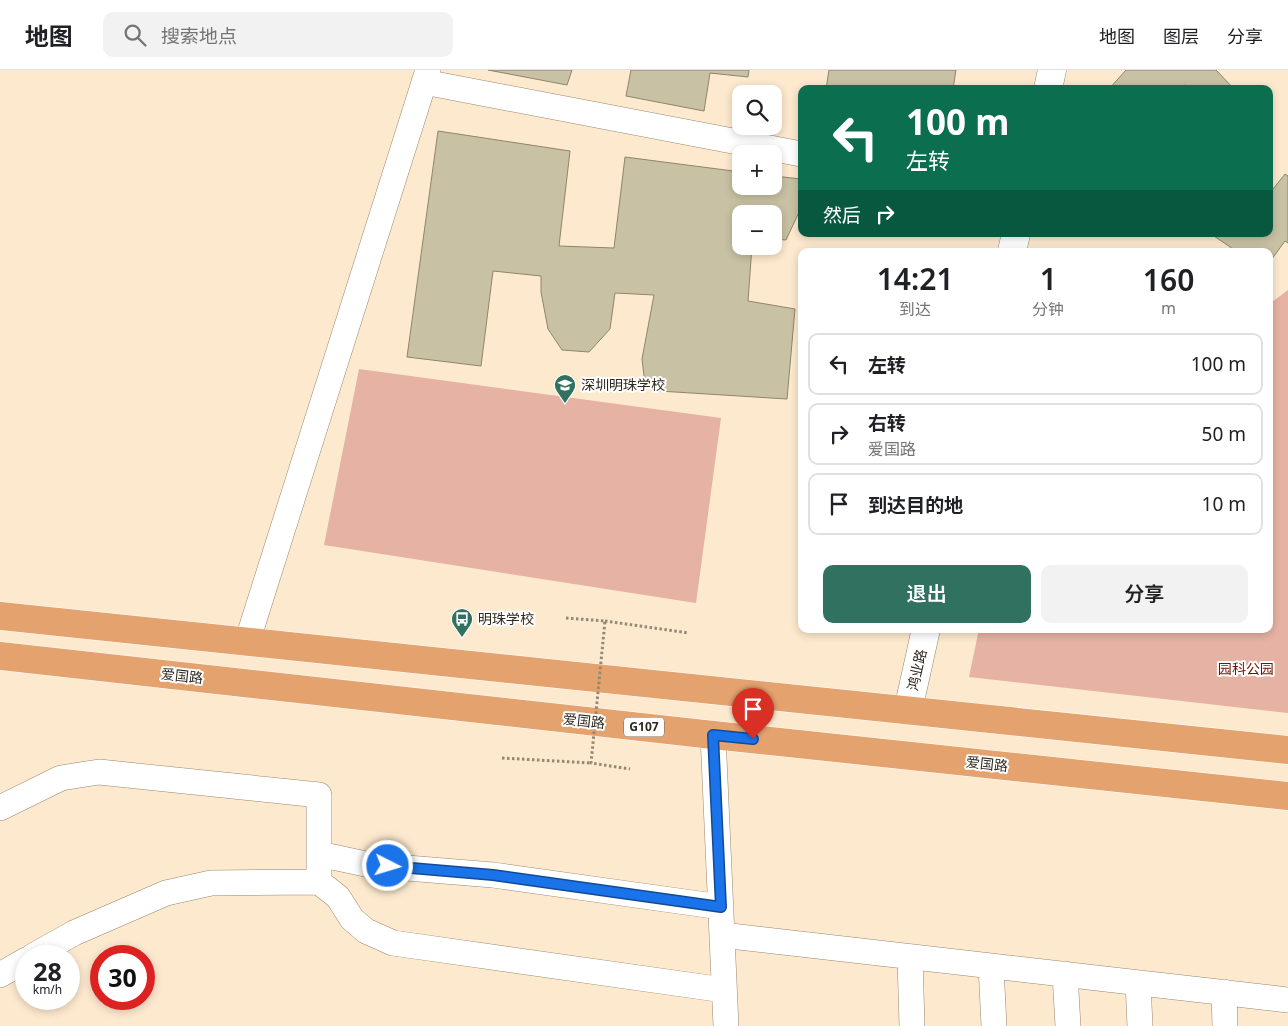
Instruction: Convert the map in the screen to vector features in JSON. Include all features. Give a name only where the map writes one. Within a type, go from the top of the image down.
[{"type":"highway","points":[[0,616],[1288,750]]},
{"type":"highway","name":"爱国路","points":[[0,656],[1288,796]]},
{"type":"street","points":[[1049,85],[1052,70]]},
{"type":"street","points":[[247,642],[426,76],[798,153]]},
{"type":"street","name":"鸿业路","points":[[908,710],[925,633]]},
{"type":"street","points":[[713,735],[726,1026]]},
{"type":"street","points":[[0,808],[61,778],[99,772],[319,796],[319,882]]},
{"type":"street","points":[[319,854],[370,864],[493,875],[721,907]]},
{"type":"street","points":[[53,945],[74,933],[166,893],[211,883],[319,882],[338,897],[352,919],[366,931],[393,942],[724,990]]},
{"type":"street","points":[[722,935],[1288,1000]]},
{"type":"street","points":[[910,956],[912,1026]]},
{"type":"street","points":[[0,975],[15,966]]},
{"type":"street","points":[[992,966],[994,1026]]},
{"type":"street","points":[[1064,974],[1068,1026]]},
{"type":"street","points":[[1138,983],[1140,1026]]},
{"type":"street","points":[[1224,992],[1225,1026]]},
{"type":"path","points":[[566,618],[605,621],[689,633]]},
{"type":"path","points":[[591,763],[605,621]]},
{"type":"path","points":[[502,758],[591,763],[630,770]]},
{"type":"green space","name":"园科公园","points":[[1288,290],[1288,713],[969,677],[978,633],[1273,633],[1273,301]]},
{"type":"green space","points":[[359,369],[721,418],[696,603],[324,545]]},
{"type":"building","points":[[488,70],[572,70],[567,85]]},
{"type":"building","points":[[631,70],[749,70],[748,77],[710,73],[704,111],[626,96]]},
{"type":"building","points":[[829,70],[956,70],[954,85],[827,85]]},
{"type":"building","points":[[1126,70],[1216,70],[1230,85],[1185,85],[1113,85]]},
{"type":"building","points":[[438,131],[570,151],[559,246],[614,248],[625,157],[732,171],[732,195],[782,195],[782,177],[798,179],[798,214],[786,240],[782,240],[782,205],[732,205],[732,255],[751,255],[748,301],[795,309],[787,399],[659,391],[644,376],[642,359],[654,295],[615,293],[610,329],[589,352],[562,350],[548,329],[541,292],[541,276],[493,271],[481,366],[407,357]]},
{"type":"building","points":[[1285,174],[1288,176],[1288,243],[1285,241],[1273,258],[1273,248],[1232,248],[1215,237],[1273,237],[1273,189]]},
{"type":"place","name":"深圳明珠学校","points":[[565,404]]},
{"type":"place","name":"明珠学校","points":[[462,638]]},
{"type":"route","points":[[388,866],[493,875],[721,907],[713,735],[753,739]]}]
